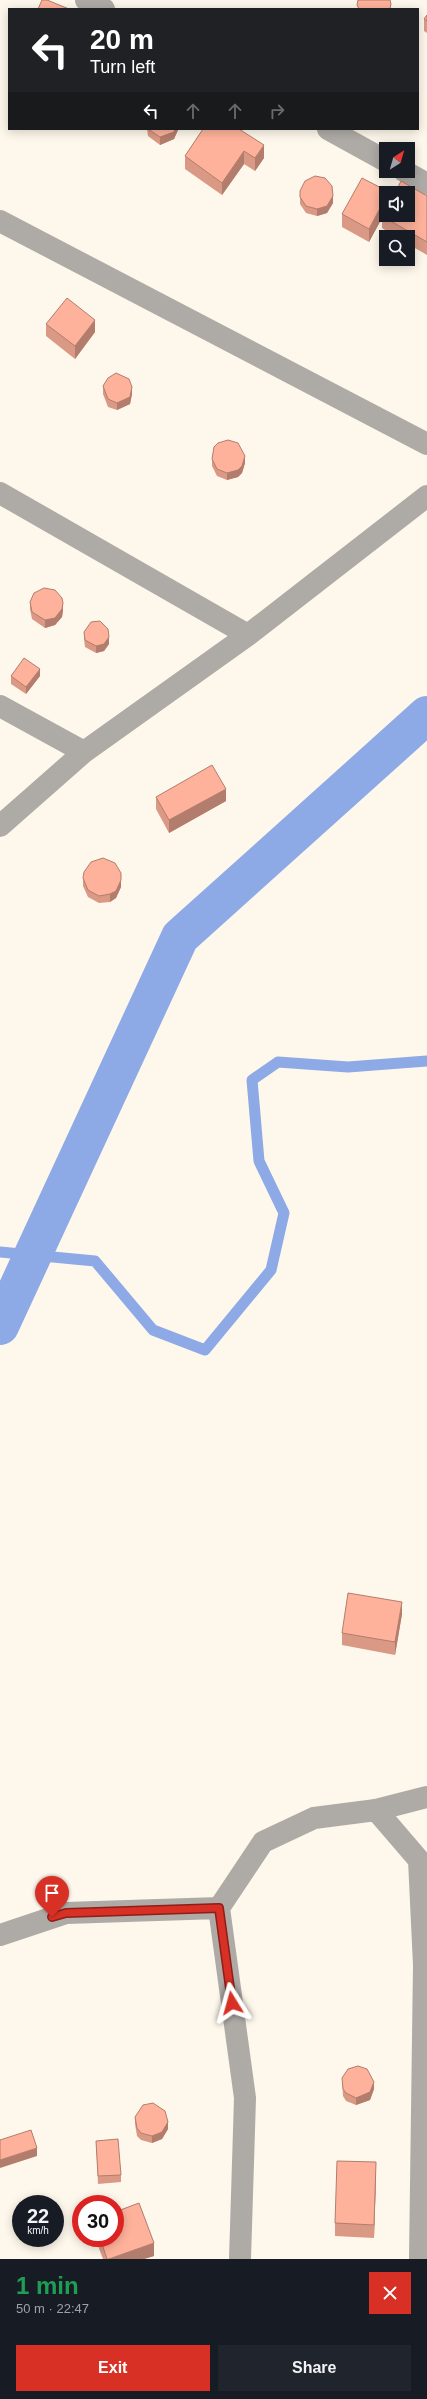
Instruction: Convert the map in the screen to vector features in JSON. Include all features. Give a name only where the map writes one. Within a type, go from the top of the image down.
[{"type":"street","points":[[86,0],[102,8]]},
{"type":"street","points":[[330,130],[379,157]]},
{"type":"street","points":[[415,177],[427,184]]},
{"type":"street","points":[[0,221],[427,444]]},
{"type":"street","points":[[0,493],[248,635]]},
{"type":"street","points":[[0,826],[84,752],[248,635],[427,496]]},
{"type":"street","points":[[0,706],[84,752]]},
{"type":"street","points":[[240,2259],[245,2098],[219,1908],[263,1842],[314,1818],[376,1810],[427,1797]]},
{"type":"street","points":[[376,1810],[419,1860],[424,1964],[420,2259]]},
{"type":"street","points":[[0,1935],[66,1913],[219,1908]]},
{"type":"building","points":[[42,0],[47,0],[67,8],[38,8]]},
{"type":"building","points":[[358,0],[390,0],[391,4],[390,8],[358,8],[357,5]]},
{"type":"building","points":[[150,130],[175,130],[174,132],[160,137]]},
{"type":"building","points":[[202,130],[241,130],[264,145],[255,158],[244,151],[222,183],[185,156]]},
{"type":"building","points":[[315,176],[325,178],[332,186],[333,196],[327,206],[317,209],[306,206],[300,197],[300,191],[305,181]]},
{"type":"building","points":[[362,178],[379,187],[379,210],[369,229],[342,214]]},
{"type":"building","points":[[401,181],[410,186],[398,186]]},
{"type":"building","points":[[415,189],[427,196],[427,242],[415,235],[415,230],[406,230],[392,222],[415,222]]},
{"type":"building","points":[[67,298],[95,320],[75,346],[46,324]]},
{"type":"building","points":[[116,373],[129,379],[132,387],[130,397],[117,403],[108,399],[103,386],[108,378]]},
{"type":"building","points":[[228,440],[238,443],[245,456],[242,466],[238,470],[227,473],[217,469],[212,459],[214,447],[218,443]]},
{"type":"building","points":[[44,588],[55,590],[62,598],[63,603],[62,609],[55,618],[45,620],[32,612],[30,602],[34,593]]},
{"type":"building","points":[[100,621],[108,629],[109,637],[104,644],[96,646],[85,640],[84,632],[91,622]]},
{"type":"building","points":[[24,658],[40,669],[26,687],[11,676]]},
{"type":"building","points":[[212,765],[226,789],[169,820],[156,797]]},
{"type":"building","points":[[103,858],[115,863],[121,873],[121,880],[116,891],[99,896],[88,890],[83,878],[84,872],[91,862]]},
{"type":"building","points":[[348,1593],[402,1602],[395,1642],[342,1633]]},
{"type":"building","points":[[358,2066],[367,2069],[374,2082],[370,2092],[356,2098],[346,2093],[343,2089],[342,2078],[348,2069]]},
{"type":"building","points":[[153,2103],[165,2111],[168,2122],[162,2132],[152,2136],[141,2133],[137,2128],[135,2117],[143,2105]]},
{"type":"building","points":[[31,2130],[37,2148],[0,2160],[0,2140]]},
{"type":"building","points":[[118,2139],[121,2175],[98,2176],[96,2141]]},
{"type":"building","points":[[337,2161],[376,2162],[374,2225],[335,2223]]},
{"type":"building","points":[[139,2203],[154,2243],[107,2259],[103,2247],[124,2247],[124,2209]]},
{"type":"waterway","points":[[0,1326],[180,937],[427,715]]},
{"type":"waterway","points":[[0,1252],[95,1261],[153,1330],[205,1350],[271,1270],[284,1213],[259,1161],[252,1080],[278,1062],[348,1067],[427,1061]]},
{"type":"route","points":[[52,1917],[66,1913],[219,1908],[232,2003]]}]
